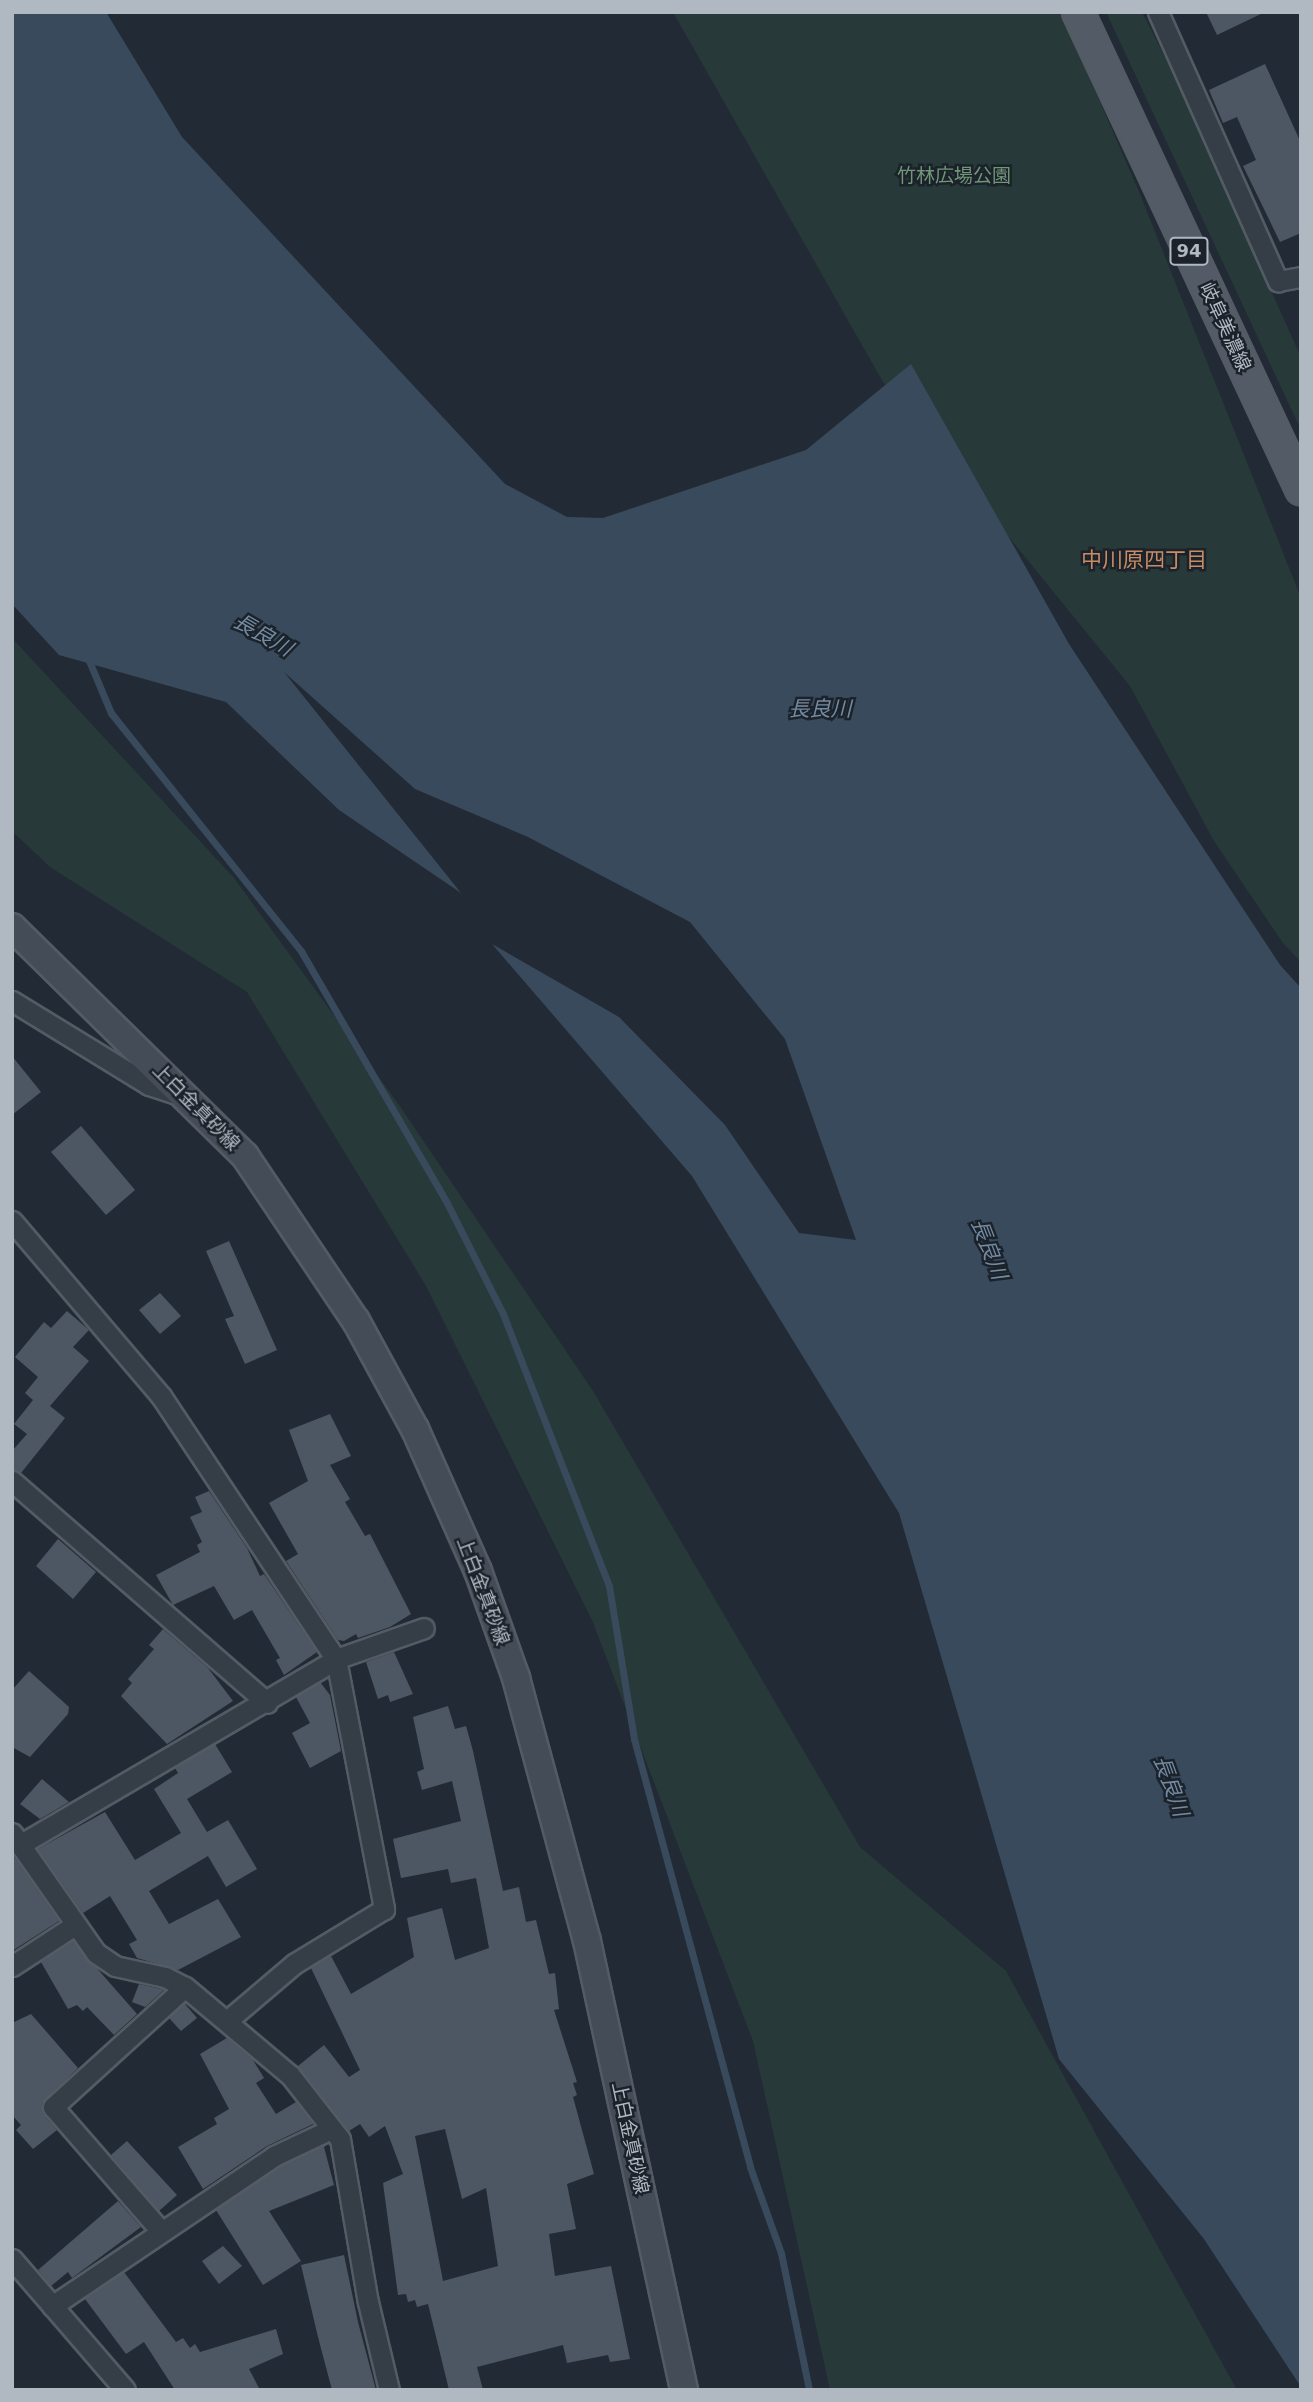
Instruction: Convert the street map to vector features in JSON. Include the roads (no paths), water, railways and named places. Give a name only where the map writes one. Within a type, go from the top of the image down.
[{"type":"main road","name":"岐阜美濃線","points":[[1078,12],[1301,488]]},
{"type":"main road","name":"上白金真砂線","points":[[12,927],[245,1156],[356,1321],[415,1429],[478,1571],[516,1678],[587,1941],[684,2390]]},
{"type":"street","points":[[1158,12],[1278,281],[1301,277]]},
{"type":"street","points":[[12,1001],[149,1085],[190,1099]]},
{"type":"street","points":[[12,1221],[161,1396],[336,1659],[384,1909],[294,1964],[228,2020]]},
{"type":"street","points":[[12,1481],[267,1703]]},
{"type":"street","points":[[389,2390],[368,2302],[348,2169],[340,2139],[290,2075],[228,2020],[185,1987],[165,1977],[115,1966],[96,1952],[18,1838],[267,1703],[336,1659],[424,1628]]},
{"type":"street","points":[[12,1966],[75,1925]]},
{"type":"street","points":[[160,2230],[52,2107],[185,1987]]},
{"type":"street","points":[[52,2306],[160,2230],[274,2156],[331,2129]]},
{"type":"street","points":[[12,2259],[125,2390]]},
{"type":"water","name":"長良川","points":[[12,12],[106,12],[182,137],[505,484],[567,517],[603,518],[806,450],[911,364],[1069,644],[1280,965],[1301,988],[1301,2387],[1204,2239],[1059,2059],[899,1513],[692,1176],[492,944],[619,1017],[725,1125],[799,1233],[856,1240],[785,1039],[690,922],[528,837],[415,789],[284,672],[461,893],[339,810],[226,702],[59,655],[12,604]]},
{"type":"waterway","points":[[87,656],[111,713],[301,951],[447,1203],[503,1314],[609,1586],[634,1739],[750,2167],[781,2253],[809,2390]]},
{"type":"district","name":"中川原四丁目","points":[[1144,560]]},
{"type":"park label","name":"竹林広場公園","points":[[954,176]]}]
